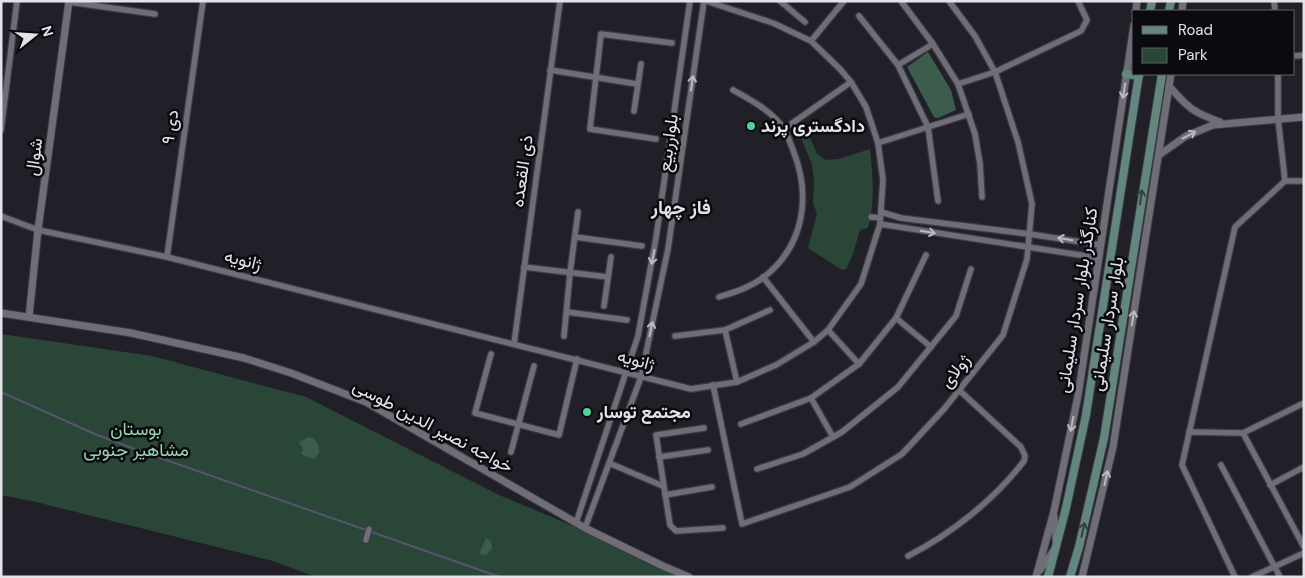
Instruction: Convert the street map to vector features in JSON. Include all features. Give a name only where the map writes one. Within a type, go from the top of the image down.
[{"type":"main road","points":[[1126,74],[1132,74]]},
{"type":"main road","name":"بلوار سردار سلیمانی","points":[[1048,577],[1057,547],[1086,415],[1139,75]]},
{"type":"main road","name":"بلوار سردار سلیمانی","points":[[1070,577],[1085,522],[1104,438],[1162,75]]},
{"type":"street","points":[[1,130],[17,1]]},
{"type":"street","name":"۹ دی","points":[[167,257],[203,1]]},
{"type":"street","name":"ذی القعده","points":[[514,344],[560,1]]},
{"type":"street","name":"بلوارربیع","points":[[576,523],[638,336],[656,238],[690,1]]},
{"type":"street","name":"ژانویه","points":[[1,216],[38,230],[167,257],[691,389],[737,382],[776,365],[814,342],[828,330],[861,284],[880,218],[883,180],[878,143],[866,107],[852,82],[811,41],[773,23],[705,1]]},
{"type":"street","name":"بلوارربیع","points":[[585,528],[641,377],[669,240],[705,1]]},
{"type":"street","points":[[780,1],[805,22]]},
{"type":"street","points":[[811,41],[844,1]]},
{"type":"street","points":[[901,1],[933,44],[958,84],[969,114],[980,164],[982,197]]},
{"type":"street","name":"ژولای","points":[[713,385],[742,524],[850,487],[902,454],[944,409],[1003,335],[1026,259],[1032,204],[1018,142],[996,72],[975,36],[948,1]]},
{"type":"street","points":[[958,84],[996,72],[1081,31],[1088,20],[1078,1]]},
{"type":"street","points":[[69,2],[155,14]]},
{"type":"street","name":"شوال","points":[[29,316],[38,230],[69,2]]},
{"type":"street","points":[[859,16],[898,66],[928,127],[938,201]]},
{"type":"street","points":[[656,139],[590,129],[601,34],[672,43]]},
{"type":"street","name":"کنارگذر بلوار سردار سلیمانی","points":[[1037,574],[1054,511],[1078,396],[1132,38]]},
{"type":"street","points":[[898,66],[933,44]]},
{"type":"street","points":[[634,110],[641,64]]},
{"type":"street","points":[[550,70],[637,84]]},
{"type":"street","points":[[1082,577],[1113,447],[1171,75]]},
{"type":"street","points":[[1278,75],[1278,118],[1285,181]]},
{"type":"street","points":[[784,129],[852,82]]},
{"type":"street","points":[[1169,86],[1190,109],[1202,116],[1223,123]]},
{"type":"street","points":[[719,297],[745,288],[763,277],[784,256],[795,239],[802,215],[801,169],[784,129],[757,103],[733,90]]},
{"type":"street","points":[[878,143],[969,114]]},
{"type":"street","points":[[1159,155],[1193,133],[1213,125],[1304,117]]},
{"type":"street","points":[[1235,577],[1182,465],[1235,227],[1285,181],[1304,181]]},
{"type":"street","points":[[564,336],[578,212]]},
{"type":"street","points":[[871,217],[1028,247],[1099,258]]},
{"type":"street","points":[[880,218],[901,218],[1100,245]]},
{"type":"street","points":[[1143,254],[1136,234],[1149,219]]},
{"type":"street","points":[[575,237],[642,246]]},
{"type":"street","points":[[656,238],[669,240]]},
{"type":"street","points":[[741,424],[811,398],[859,364],[896,318],[926,254]]},
{"type":"street","points":[[604,306],[611,256]]},
{"type":"street","points":[[524,267],[608,277]]},
{"type":"street","points":[[757,469],[803,454],[834,437],[898,387],[956,316],[971,270]]},
{"type":"street","points":[[763,277],[814,342]]},
{"type":"street","points":[[675,336],[724,330],[770,310]]},
{"type":"street","name":"خواجه نصیر الدین طوسی","points":[[1,312],[140,336],[244,358],[291,373],[366,402],[585,528],[665,568],[689,577]]},
{"type":"street","points":[[567,312],[627,320]]},
{"type":"street","points":[[896,318],[931,347]]},
{"type":"street","points":[[724,330],[737,382]]},
{"type":"street","points":[[828,330],[859,364]]},
{"type":"street","points":[[491,354],[475,413],[560,435],[576,359]]},
{"type":"street","points":[[511,452],[534,366]]},
{"type":"street","points":[[908,556],[932,543],[961,523],[988,499],[1024,462],[1025,456],[1021,447],[959,390]]},
{"type":"street","points":[[811,398],[834,437]]},
{"type":"street","points":[[1189,432],[1243,434],[1304,403]]},
{"type":"street","points":[[704,428],[656,435],[670,525],[676,531],[723,528]]},
{"type":"street","points":[[1243,434],[1304,547]]},
{"type":"street","points":[[659,457],[708,450]]},
{"type":"street","points":[[609,463],[663,486]]},
{"type":"street","points":[[1221,465],[1280,577]]},
{"type":"street","points":[[1270,485],[1304,467]]},
{"type":"street","points":[[665,495],[712,487]]},
{"type":"street","points":[[1037,574],[1057,547],[1054,511]]},
{"type":"street","points":[[366,540],[369,529]]},
{"type":"street","points":[[1252,577],[1304,553]]},
{"type":"green space","points":[[928,52],[951,90],[956,110],[938,118],[934,117],[907,67]]},
{"type":"green space","points":[[803,130],[807,131],[817,154],[826,160],[839,159],[870,149],[873,189],[872,209],[868,228],[860,230],[853,254],[846,269],[842,270],[808,248],[817,213],[813,204],[814,181],[812,165],[800,135]]},
{"type":"green space","name":"بوستان مشاهیر جنوبی","points":[[1,334],[152,356],[306,397],[499,495],[695,577],[316,577],[273,561],[1,495]]},
{"type":"green space","points":[[308,437],[316,440],[319,447],[319,453],[314,459],[301,454],[303,449],[299,442]]},
{"type":"green space","points":[[486,538],[491,541],[492,549],[486,555],[479,554]]},
{"type":"waterway","points":[[1,392],[97,435],[129,447],[500,577]]},
{"type":"place","name":"دادگستری پرند","points":[[751,126]]},
{"type":"place","name":"مجتمع توسار","points":[[587,412]]},
{"type":"district","name":"فاز چهار","points":[[681,207]]}]
